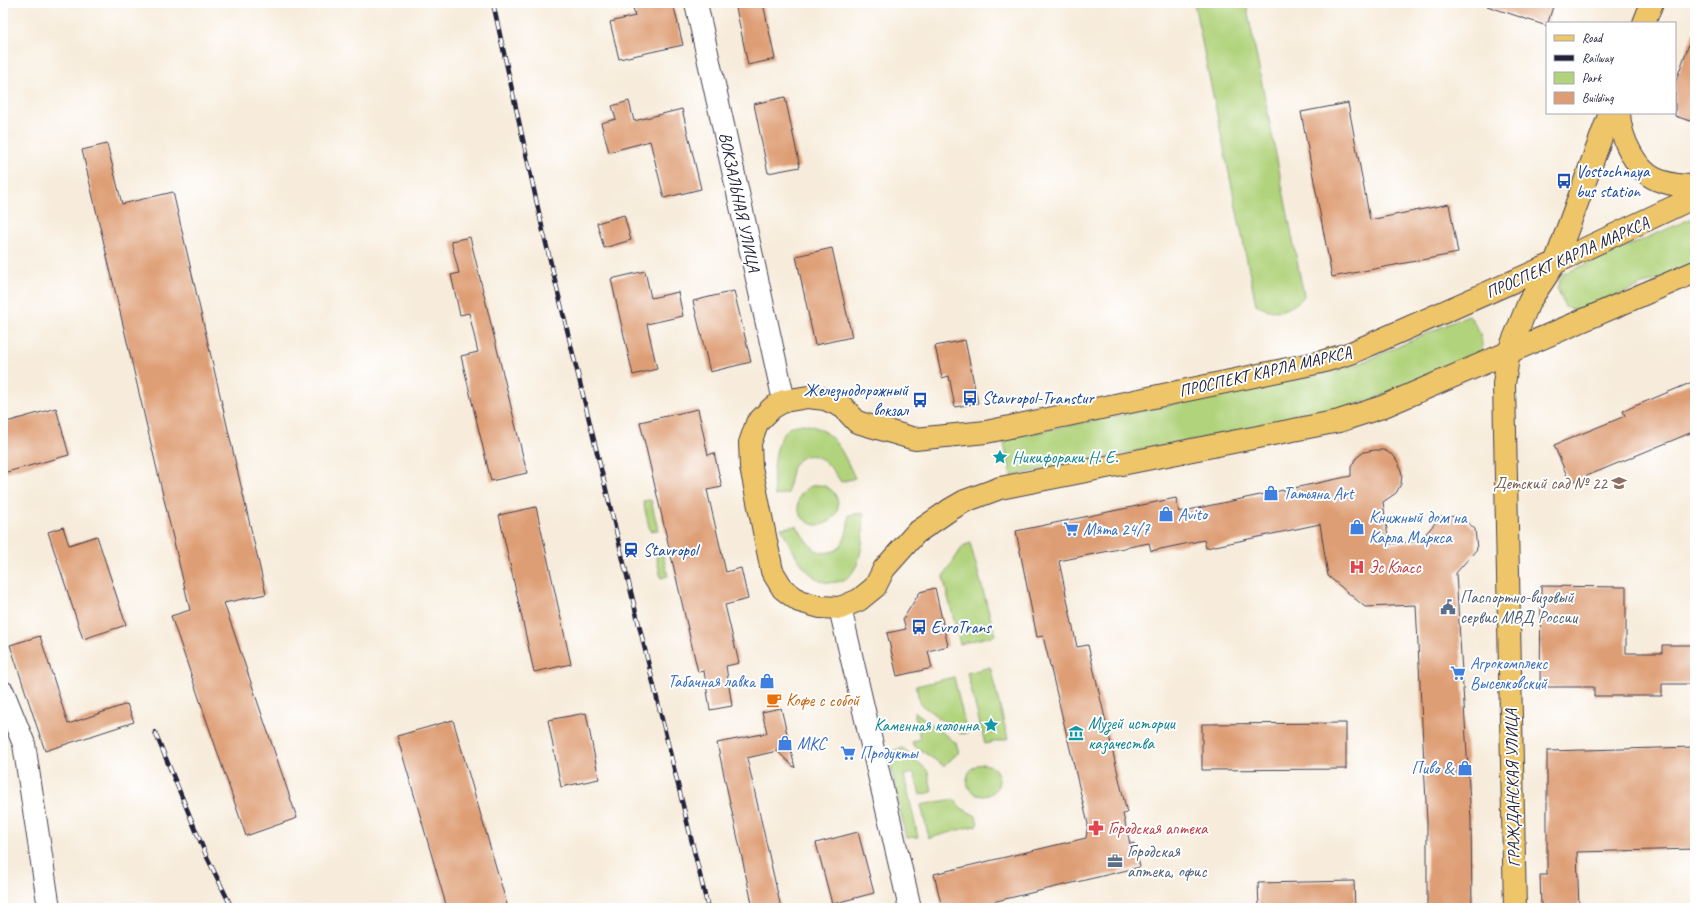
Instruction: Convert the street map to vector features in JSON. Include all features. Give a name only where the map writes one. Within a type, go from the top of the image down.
[{"type":"main road","points":[[1644,22],[1652,3]]},
{"type":"main road","name":"ГРАЖДАНСКАЯ УЛИЦА","points":[[1515,908],[1503,396],[1504,384],[1510,351],[1530,302],[1555,262],[1610,114]]},
{"type":"main road","points":[[1619,114],[1619,122],[1624,140],[1641,169],[1659,181],[1680,186],[1695,186]]},
{"type":"main road","name":"ПРОСПЕКТ КАРЛА МАРКСА","points":[[784,401],[808,397],[825,399],[843,407],[857,422],[914,439],[986,432],[1321,362],[1351,353],[1555,262],[1695,197]]},
{"type":"main road","points":[[784,401],[772,408],[757,423],[750,442],[751,467],[772,571],[783,589],[798,601],[820,607],[840,608],[859,600],[875,587],[884,569],[916,533],[965,501],[992,491],[1339,421],[1382,407],[1695,272]]},
{"type":"street","name":"ВОКЗАЛЬНАЯ УЛИЦА","points":[[696,3],[784,401]]},
{"type":"street","points":[[840,608],[910,908]]},
{"type":"street","points":[[3,692],[24,744],[49,908]]},
{"type":"green space","points":[[1194,3],[1246,3],[1304,296],[1294,305],[1282,310],[1269,310],[1256,304]]},
{"type":"green space","points":[[1695,217],[1695,263],[1581,311],[1565,307],[1557,287],[1563,274]]},
{"type":"green space","points":[[1468,315],[1475,323],[1479,332],[1482,341],[1482,352],[1376,398],[1333,412],[1011,476],[1003,439],[1327,373],[1359,364]]},
{"type":"green space","points":[[803,424],[814,426],[830,436],[841,451],[855,478],[841,482],[821,458],[815,456],[803,457],[794,465],[788,493],[775,496],[774,470],[779,442],[790,428],[795,425]]},
{"type":"green space","points":[[818,485],[826,487],[832,491],[836,497],[838,505],[836,513],[832,519],[826,523],[818,525],[810,523],[804,519],[800,513],[798,505],[800,497],[804,491],[810,487]]},
{"type":"green space","points":[[651,500],[658,530],[650,531],[643,501]]},
{"type":"green space","points":[[864,513],[862,543],[857,564],[846,579],[837,582],[821,581],[806,570],[781,528],[797,526],[806,541],[814,549],[825,553],[831,552],[838,549],[845,538],[849,515]]},
{"type":"green space","points":[[970,543],[995,635],[960,644],[943,577],[963,546]]},
{"type":"green space","points":[[662,550],[668,576],[661,578],[655,551]]},
{"type":"green space","points":[[990,667],[1008,739],[985,744],[967,673]]},
{"type":"green space","points":[[954,677],[967,733],[961,734],[920,704],[916,686]]},
{"type":"green space","points":[[914,711],[956,743],[959,752],[944,766],[913,745],[912,742],[920,739]]},
{"type":"green space","points":[[903,748],[928,771],[932,792],[920,795],[914,773],[904,775],[918,837],[906,838],[888,752]]},
{"type":"green space","points":[[983,764],[994,769],[999,780],[994,791],[983,796],[972,791],[967,780],[972,769]]},
{"type":"green space","points":[[954,799],[961,808],[976,816],[978,825],[929,838],[921,805]]},
{"type":"building","points":[[632,3],[673,3],[683,45],[619,59],[610,22],[635,16]]},
{"type":"building","points":[[735,3],[763,3],[775,59],[748,65]]},
{"type":"building","points":[[1487,3],[1554,3],[1548,22],[1546,22],[1546,26],[1487,6]]},
{"type":"building","points":[[1693,33],[1695,33],[1695,107],[1690,121],[1675,116],[1676,80]]},
{"type":"building","points":[[785,97],[800,167],[768,173],[754,104]]},
{"type":"building","points":[[629,101],[634,121],[682,109],[701,189],[664,198],[650,141],[609,152],[601,123],[616,119],[612,106]]},
{"type":"building","points":[[1348,103],[1370,220],[1449,204],[1458,253],[1332,277],[1301,112]]},
{"type":"building","points":[[107,144],[122,204],[173,192],[266,594],[224,603],[297,818],[246,836],[171,616],[190,610],[82,150]]},
{"type":"building","points":[[624,215],[631,240],[604,248],[597,223]]},
{"type":"building","points":[[470,237],[527,473],[491,481],[461,356],[478,352],[469,313],[460,315],[451,275],[459,273],[451,241]]},
{"type":"building","points":[[832,248],[852,337],[815,345],[796,256]]},
{"type":"building","points":[[645,271],[651,298],[678,292],[683,316],[647,324],[657,369],[633,375],[611,279]]},
{"type":"building","points":[[734,291],[751,362],[710,372],[693,301]]},
{"type":"building","points":[[965,340],[978,403],[955,407],[949,376],[942,378],[935,346]]},
{"type":"building","points":[[1695,381],[1695,431],[1570,483],[1554,445],[1625,416],[1623,411]]},
{"type":"building","points":[[56,408],[69,455],[3,473],[3,423]]},
{"type":"building","points":[[698,409],[708,455],[714,453],[722,487],[707,490],[726,572],[741,568],[748,599],[725,605],[739,663],[726,666],[732,706],[710,710],[704,671],[698,672],[640,422]]},
{"type":"building","points":[[1384,450],[1394,456],[1399,464],[1402,474],[1401,484],[1396,493],[1383,502],[1389,544],[1420,541],[1440,517],[1460,516],[1475,529],[1477,549],[1456,573],[1471,820],[1472,908],[1427,908],[1427,822],[1416,605],[1365,607],[1328,576],[1320,524],[1206,548],[1204,540],[1151,551],[1149,543],[1059,561],[1077,647],[1088,645],[1127,813],[1123,814],[1130,844],[1134,843],[1140,867],[984,904],[985,908],[942,908],[934,874],[1086,838],[1088,824],[1043,636],[1037,637],[1016,531],[1176,498],[1179,512],[1351,476],[1351,467],[1356,458],[1364,452]]},
{"type":"building","points":[[536,507],[571,664],[534,672],[499,515]]},
{"type":"building","points":[[63,527],[69,545],[97,536],[126,625],[83,639],[48,532]]},
{"type":"building","points":[[1541,586],[1626,587],[1626,653],[1662,653],[1662,645],[1695,645],[1695,684],[1662,684],[1662,696],[1594,696],[1594,687],[1540,687]]},
{"type":"building","points":[[935,588],[948,646],[928,651],[932,668],[897,676],[887,633],[906,629],[903,619],[920,592]]},
{"type":"building","points":[[40,636],[68,724],[127,704],[134,722],[45,751],[10,645]]},
{"type":"building","points":[[781,708],[795,768],[777,751],[747,758],[781,908],[753,908],[717,743],[767,733],[762,712]]},
{"type":"building","points":[[586,713],[599,779],[561,787],[548,720]]},
{"type":"building","points":[[453,720],[508,908],[447,908],[397,736]]},
{"type":"building","points":[[1346,723],[1346,769],[1202,770],[1202,724]]},
{"type":"building","points":[[1695,747],[1695,849],[1577,852],[1579,908],[1541,908],[1540,875],[1547,875],[1547,751]]},
{"type":"building","points":[[858,832],[874,893],[832,904],[816,843]]},
{"type":"building","points":[[1354,881],[1355,908],[1259,908],[1258,883]]},
{"type":"railway","points":[[493,3],[543,231],[708,908]]},
{"type":"railway","points":[[155,732],[206,855],[232,908]]},
{"type":"place","name":"Vostochnaya bus station","points":[[1564,181]]},
{"type":"place","name":"Stavropol-Transtur","points":[[970,398]]},
{"type":"place","name":"Железнодорожный вокзал","points":[[920,400]]},
{"type":"place","name":"Никифораки Н. Е.","points":[[1000,457]]},
{"type":"place","name":"Детский сад № 22","points":[[1619,483]]},
{"type":"place","name":"Татьяна Art","points":[[1271,493]]},
{"type":"place","name":"Avito","points":[[1166,514]]},
{"type":"place","name":"Книжный дом на Карла Маркса","points":[[1357,527]]},
{"type":"place","name":"Мята 24/7","points":[[1071,529]]},
{"type":"place","name":"Stavropol","points":[[631,550]]},
{"type":"place","name":"Эс Класс","points":[[1357,567]]},
{"type":"place","name":"Паспортно-визовый сервис МВД России","points":[[1448,607]]},
{"type":"place","name":"EvroTrans","points":[[919,627]]},
{"type":"place","name":"Агрокомплекс Выселковский","points":[[1458,673]]},
{"type":"place","name":"Табачная лавка","points":[[767,681]]},
{"type":"place","name":"Кофе с собой","points":[[774,700]]},
{"type":"place","name":"Каменная колонна","points":[[991,725]]},
{"type":"place","name":"Музей истории казачества","points":[[1076,733]]},
{"type":"place","name":"МКС","points":[[785,743]]},
{"type":"place","name":"Продукты","points":[[848,753]]},
{"type":"place","name":"Пиво &","points":[[1465,768]]},
{"type":"place","name":"Городская аптека","points":[[1096,828]]},
{"type":"place","name":"Городская аптека, офис","points":[[1115,861]]}]
